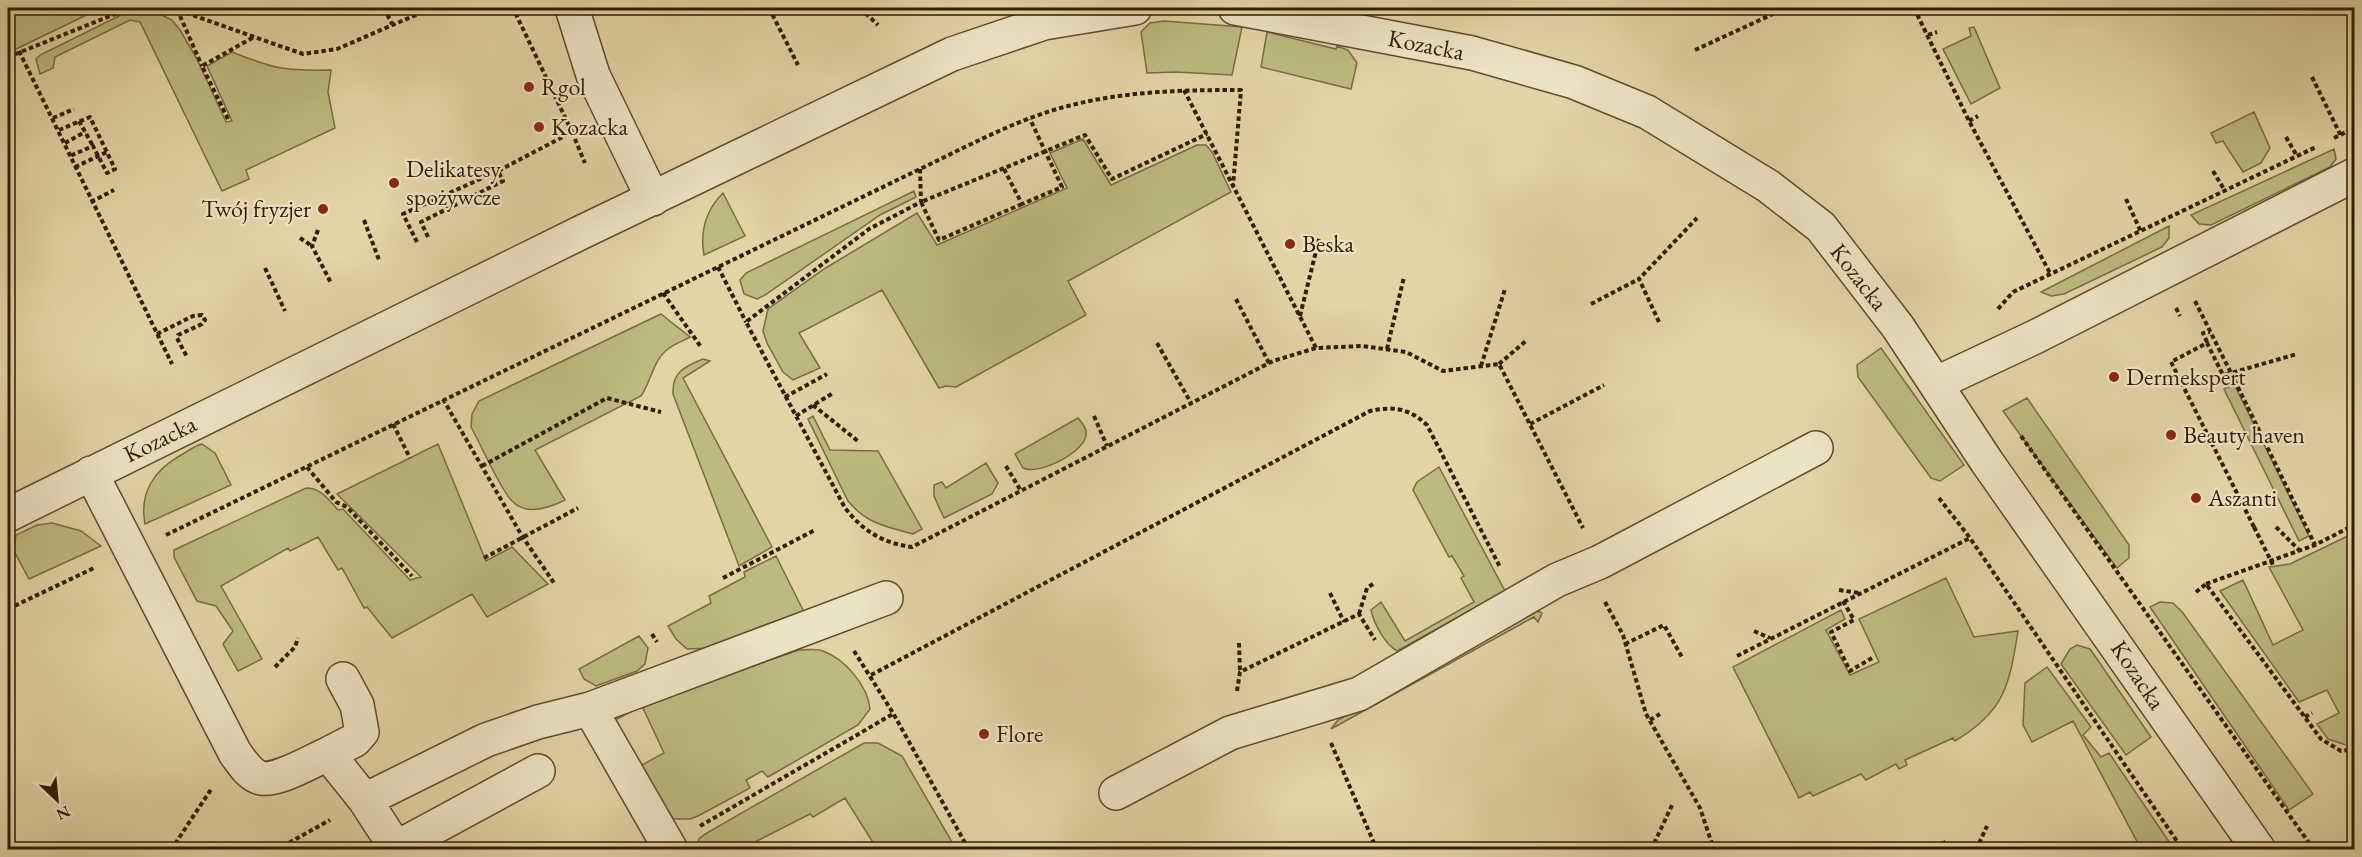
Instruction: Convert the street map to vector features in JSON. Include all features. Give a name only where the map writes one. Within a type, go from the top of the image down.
[{"type":"street","points":[[572,8],[593,75],[653,199]]},
{"type":"street","name":"Kozacka","points":[[8,515],[952,54],[1044,23],[1135,8]]},
{"type":"street","name":"Kozacka","points":[[1235,8],[1472,53],[1574,82],[1647,112],[1768,186],[1821,227],[1937,383],[1987,462],[2259,849]]},
{"type":"street","points":[[1937,383],[2035,337],[2355,175]]},
{"type":"street","points":[[1116,793],[1230,733],[1262,722],[1316,709],[1359,694],[1557,580],[1593,564],[1816,448]]},
{"type":"street","points":[[91,473],[235,753],[258,778],[275,778],[355,740],[362,732],[357,705],[343,679]]},
{"type":"street","points":[[365,800],[486,740],[538,722],[590,709],[886,598]]},
{"type":"street","points":[[590,709],[670,847]]},
{"type":"street","points":[[328,754],[365,800],[394,848],[538,771]]},
{"type":"path","points":[[8,57],[130,8]]},
{"type":"path","points":[[175,8],[303,54],[321,53],[347,45],[432,8]]},
{"type":"path","points":[[175,8],[228,119]]},
{"type":"path","points":[[384,8],[392,24]]},
{"type":"path","points":[[769,8],[798,65]]},
{"type":"path","points":[[860,8],[878,25]]},
{"type":"path","points":[[1695,50],[1786,8]]},
{"type":"path","points":[[1914,8],[1969,121],[2051,276]]},
{"type":"path","points":[[2278,8],[2281,15]]},
{"type":"path","points":[[514,10],[585,163]]},
{"type":"path","points":[[1928,35],[1937,32]]},
{"type":"path","points":[[523,39],[528,36]]},
{"type":"path","points":[[202,66],[254,38]]},
{"type":"path","points":[[19,51],[171,364]]},
{"type":"path","points":[[2312,77],[2345,145]]},
{"type":"path","points":[[1184,90],[1316,348]]},
{"type":"path","points":[[8,609],[307,467],[920,168],[1030,119],[1066,106],[1113,96],[1184,90],[1241,90],[1233,186]]},
{"type":"path","points":[[2352,105],[2355,110]]},
{"type":"path","points":[[53,118],[74,109]]},
{"type":"path","points":[[1969,121],[1978,116]]},
{"type":"path","points":[[59,130],[80,121],[90,117],[116,169],[106,173],[80,121]]},
{"type":"path","points":[[920,168],[921,202],[939,240],[1062,187],[1044,153],[1030,119]]},
{"type":"path","points":[[2332,139],[2355,128]]},
{"type":"path","points":[[64,143],[85,132]]},
{"type":"path","points":[[417,242],[403,214],[498,171],[572,132]]},
{"type":"path","points":[[746,322],[869,229],[921,202],[1085,135],[1112,179],[1207,134]]},
{"type":"path","points":[[89,140],[99,135]]},
{"type":"path","points":[[2286,137],[2297,156]]},
{"type":"path","points":[[1992,315],[2013,292],[2051,276],[2323,143]]},
{"type":"path","points":[[70,156],[93,146]]},
{"type":"path","points":[[75,167],[107,152]]},
{"type":"path","points":[[1004,170],[1022,204]]},
{"type":"path","points":[[428,237],[422,222],[503,181],[498,171]]},
{"type":"path","points":[[2213,171],[2225,191]]},
{"type":"path","points":[[91,202],[114,190]]},
{"type":"path","points":[[2126,199],[2141,232]]},
{"type":"path","points":[[1591,304],[1639,279],[1697,218]]},
{"type":"path","points":[[364,220],[379,260]]},
{"type":"path","points":[[312,246],[318,230]]},
{"type":"path","points":[[300,238],[312,246],[331,283]]},
{"type":"path","points":[[1300,317],[1319,239]]},
{"type":"path","points":[[718,266],[845,508],[857,524],[891,544],[912,547],[1269,363],[1316,348],[1362,346],[1406,352],[1443,371],[1499,364],[1527,340]]},
{"type":"path","points":[[265,268],[285,311]]},
{"type":"path","points":[[1387,349],[1404,277]]},
{"type":"path","points":[[1639,279],[1659,322]]},
{"type":"path","points":[[1481,366],[1505,289]]},
{"type":"path","points":[[663,293],[701,348]]},
{"type":"path","points":[[2191,294],[2315,545]]},
{"type":"path","points":[[1236,299],[1269,363]]},
{"type":"path","points":[[157,334],[193,316],[202,315],[205,320],[202,324],[178,335],[177,338],[187,357]]},
{"type":"path","points":[[2210,332],[2203,333],[2205,344],[2223,375],[2297,354]]},
{"type":"path","points":[[1157,343],[1191,403]]},
{"type":"path","points":[[2205,344],[2171,363],[2273,565]]},
{"type":"path","points":[[1499,364],[1530,424],[1593,564],[1625,644],[1639,695],[1650,720],[1700,808],[1714,849]]},
{"type":"path","points":[[785,397],[827,374]]},
{"type":"path","points":[[1530,424],[1604,385]]},
{"type":"path","points":[[795,416],[833,393]]},
{"type":"path","points":[[482,466],[607,398],[661,412]]},
{"type":"path","points":[[443,399],[522,536],[554,583]]},
{"type":"path","points":[[813,405],[859,442]]},
{"type":"path","points":[[871,675],[1359,416],[1386,408],[1402,409],[1415,414],[1427,425],[1518,603]]},
{"type":"path","points":[[1094,416],[1107,446]]},
{"type":"path","points":[[393,424],[410,458]]},
{"type":"path","points":[[2021,436],[2314,849]]},
{"type":"path","points":[[1006,466],[1021,491]]},
{"type":"path","points":[[307,467],[336,502],[347,507],[412,576]]},
{"type":"path","points":[[1939,498],[1970,538],[2183,849]]},
{"type":"path","points":[[484,558],[578,508]]},
{"type":"path","points":[[2196,592],[2206,584],[2315,545],[2355,525]]},
{"type":"path","points":[[2276,527],[2300,550]]},
{"type":"path","points":[[723,578],[815,530]]},
{"type":"path","points":[[1737,656],[1970,538]]},
{"type":"path","points":[[1240,672],[1359,614],[1367,588],[1373,584]]},
{"type":"path","points":[[2206,584],[2321,739],[2341,751],[2355,749]]},
{"type":"path","points":[[1839,590],[1861,593]]},
{"type":"path","points":[[1330,593],[1344,622]]},
{"type":"path","points":[[1843,602],[1854,620],[1831,632],[1850,671],[1872,658]]},
{"type":"path","points":[[1359,614],[1396,674]]},
{"type":"path","points":[[832,618],[871,675],[969,849]]},
{"type":"path","points":[[1625,644],[1664,625],[1683,659]]},
{"type":"path","points":[[1754,631],[1771,638]]},
{"type":"path","points":[[275,667],[295,647],[298,638]]},
{"type":"path","points":[[1230,733],[1240,672],[1239,644]]},
{"type":"path","points":[[1316,709],[1377,849]]},
{"type":"path","points":[[2305,717],[2312,713]]},
{"type":"path","points":[[670,847],[893,714]]},
{"type":"path","points":[[1650,720],[1660,714]]},
{"type":"path","points":[[276,849],[365,800]]},
{"type":"path","points":[[1651,849],[1673,803]]},
{"type":"path","points":[[1700,808],[1706,804]]},
{"type":"path","points":[[1976,849],[1987,826]]},
{"type":"path","points":[[1943,841],[1947,849]]},
{"type":"shaded area","points":[[8,8],[101,8],[8,53]]},
{"type":"shaded area","points":[[152,10],[172,20],[180,30],[197,59],[226,122],[232,121],[207,66],[232,52],[280,68],[331,70],[328,92],[335,128],[246,170],[249,179],[222,191],[140,22],[130,20],[55,57],[53,68],[40,74],[36,59],[40,55],[123,14]]},
{"type":"shaded area","points":[[1164,21],[1242,27],[1232,75],[1147,73],[1141,32],[1150,23]]},
{"type":"shaded area","points":[[1974,27],[2000,88],[1971,104],[1943,49],[1971,36],[1969,28]]},
{"type":"shaded area","points":[[1267,32],[1348,50],[1357,63],[1351,89],[1261,67]]},
{"type":"shaded area","points":[[2254,112],[2270,148],[2261,163],[2243,172],[2223,141],[2216,143],[2211,133]]},
{"type":"shaded area","points":[[1083,139],[1111,185],[1197,145],[1206,145],[1212,152],[1231,192],[1068,281],[1086,315],[956,387],[939,388],[882,290],[799,333],[820,368],[793,380],[783,372],[763,331],[768,309],[824,269],[917,213],[937,245],[1067,188],[1050,153]]},
{"type":"shaded area","points":[[2334,149],[2336,159],[2330,167],[2211,225],[2199,224],[2191,215]]},
{"type":"shaded area","points":[[914,191],[916,197],[880,215],[765,295],[757,299],[744,294],[740,280],[746,273]]},
{"type":"shaded area","points":[[723,193],[745,236],[704,255],[703,238],[708,214]]},
{"type":"shaded area","points":[[2169,226],[2169,238],[2162,247],[2064,294],[2051,296],[2041,292]]},
{"type":"shaded area","points":[[661,314],[690,337],[663,354],[641,396],[535,450],[565,500],[538,509],[518,506],[507,496],[471,427],[472,414],[479,401]]},
{"type":"shaded area","points":[[1881,348],[1964,465],[1940,481],[1931,478],[1858,377],[1857,365]]},
{"type":"shaded area","points":[[703,359],[710,361],[683,378],[772,547],[739,566],[673,394],[675,380],[680,371]]},
{"type":"shaded area","points":[[2234,384],[2309,536],[2299,541],[2224,389]]},
{"type":"shaded area","points":[[2027,398],[2129,545],[2129,558],[2117,568],[2003,411]]},
{"type":"shaded area","points":[[813,416],[830,450],[878,451],[922,529],[913,534],[885,526],[855,509],[848,501],[808,419]]},
{"type":"shaded area","points":[[1078,418],[1084,426],[1086,435],[1084,442],[1078,448],[1049,466],[1030,470],[1023,468],[1015,454]]},
{"type":"shaded area","points":[[202,444],[215,453],[231,485],[145,524],[144,502],[156,475],[171,461]]},
{"type":"shaded area","points":[[438,444],[486,561],[512,547],[548,584],[487,617],[472,594],[392,638],[367,607],[364,608],[342,568],[338,570],[318,537],[290,551],[288,548],[221,586],[262,659],[238,671],[223,644],[233,631],[216,606],[197,601],[174,557],[174,550],[306,488],[311,488],[324,495],[338,510],[343,509],[410,580],[421,577],[337,494]]},
{"type":"shaded area","points":[[986,463],[998,483],[992,494],[944,518],[934,496],[934,485],[942,482],[946,488]]},
{"type":"shaded area","points":[[1439,467],[1505,591],[1397,651],[1384,639],[1372,615],[1371,610],[1381,602],[1405,641],[1474,602],[1461,578],[1464,576],[1452,556],[1449,557],[1413,490],[1417,482]]},
{"type":"shaded area","points":[[52,523],[81,531],[101,546],[29,579],[14,551],[16,535],[37,525]]},
{"type":"shaded area","points":[[2354,533],[2354,744],[2349,746],[2328,739],[2317,724],[2339,713],[2327,690],[2299,702],[2220,591],[2243,580],[2273,645],[2303,630],[2269,567],[2290,564]]},
{"type":"shaded area","points":[[776,556],[804,612],[713,648],[687,649],[676,639],[668,626],[711,603],[709,596],[745,577],[744,572]]},
{"type":"shaded area","points":[[1946,578],[1974,637],[2018,631],[2007,682],[1995,708],[1972,730],[1955,741],[1953,738],[1905,760],[1907,765],[1899,769],[1896,764],[1866,780],[1861,774],[1813,796],[1810,792],[1799,798],[1733,667],[1841,610],[1845,619],[1826,630],[1850,675],[1879,662],[1859,619]]},
{"type":"shaded area","points":[[2160,602],[2173,603],[2183,613],[2313,794],[2289,810],[2150,607]]},
{"type":"shaded area","points":[[1538,611],[1542,613],[1538,622],[1534,617],[1331,729],[1338,720]]},
{"type":"shaded area","points":[[639,636],[648,648],[645,664],[637,671],[596,686],[584,679],[579,669]]},
{"type":"shaded area","points":[[2077,645],[2090,649],[2151,737],[2126,755],[2061,664],[2070,649]]},
{"type":"shaded area","points":[[799,650],[820,650],[839,660],[860,683],[870,709],[858,725],[768,777],[762,771],[746,780],[750,788],[698,816],[690,819],[673,819],[640,766],[664,753],[642,706],[613,721],[612,714]]},
{"type":"shaded area","points":[[2047,667],[2091,727],[2083,735],[2101,757],[2109,753],[2174,849],[2141,849],[2073,721],[2032,742],[2023,725],[2025,683]]},
{"type":"shaded area","points":[[864,743],[878,743],[902,756],[956,849],[877,849],[845,798],[813,817],[810,814],[741,849],[696,849],[699,839],[705,834]]},
{"type":"place","name":"Rgol","points":[[529,87]]},
{"type":"place","name":"Kozacka","points":[[539,127]]},
{"type":"place","name":"Delikatesy spożywcze","points":[[394,183]]},
{"type":"place","name":"Twój fryzjer","points":[[323,209]]},
{"type":"place","name":"Beska","points":[[1290,244]]},
{"type":"place","name":"Dermekspert","points":[[2114,377]]},
{"type":"place","name":"Beauty haven","points":[[2171,435]]},
{"type":"place","name":"Aszanti","points":[[2196,498]]},
{"type":"place","name":"Flore","points":[[984,734]]}]
